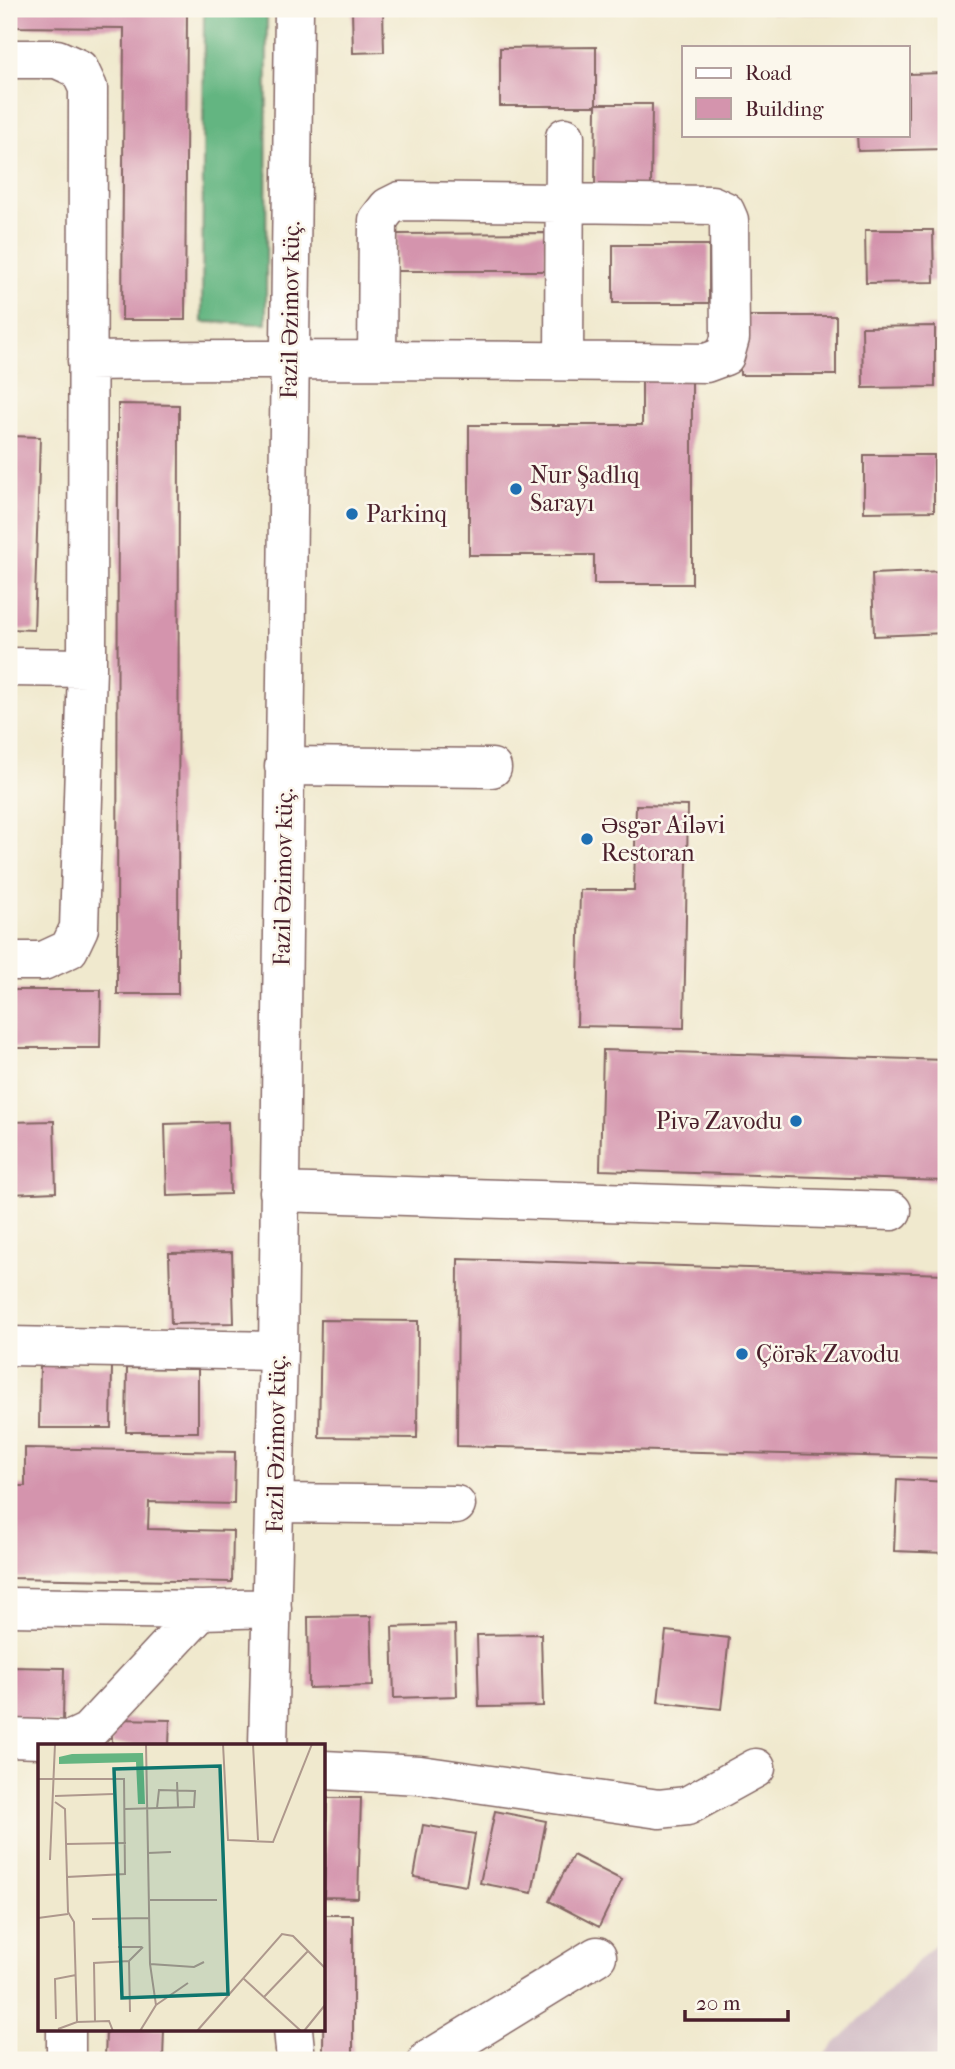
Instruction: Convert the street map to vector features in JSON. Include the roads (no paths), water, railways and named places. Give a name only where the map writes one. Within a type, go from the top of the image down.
[{"type":"street","name":"Fazil Əzimov küç.","points":[[268,1744],[278,1351],[294,9]]},
{"type":"street","points":[[9,59],[57,59],[79,69],[88,89],[88,668],[79,928],[69,949],[43,961],[9,961]]},
{"type":"street","points":[[564,361],[565,137]]},
{"type":"street","points":[[87,361],[289,359],[377,360],[564,361],[706,363],[725,356],[730,338],[729,220],[725,211],[712,205],[400,201],[387,207],[378,220],[377,360]]},
{"type":"street","points":[[9,667],[88,668]]},
{"type":"street","points":[[284,766],[492,768]]},
{"type":"street","points":[[279,1192],[892,1211]]},
{"type":"street","points":[[9,1346],[278,1351]]},
{"type":"street","points":[[275,1503],[456,1505]]},
{"type":"street","points":[[9,1607],[202,1610],[272,1608]]},
{"type":"street","points":[[9,1738],[71,1743],[88,1732],[202,1610]]},
{"type":"street","points":[[326,1770],[419,1775],[659,1810],[687,1806],[756,1768]]},
{"type":"street","points":[[428,2060],[597,1956]]},
{"type":"street","points":[[66,2030],[66,2060]]},
{"type":"street","points":[[293,2030],[296,2060]]},
{"type":"place","name":"Nur Şadlıq Sarayı","points":[[516,489]]},
{"type":"place","name":"Parkinq","points":[[352,514]]},
{"type":"place","name":"Əsgər Ailəvi Restoran","points":[[587,839]]},
{"type":"place","name":"Pivə Zavodu","points":[[796,1121]]},
{"type":"place","name":"Çörək Zavodu","points":[[742,1354]]}]
